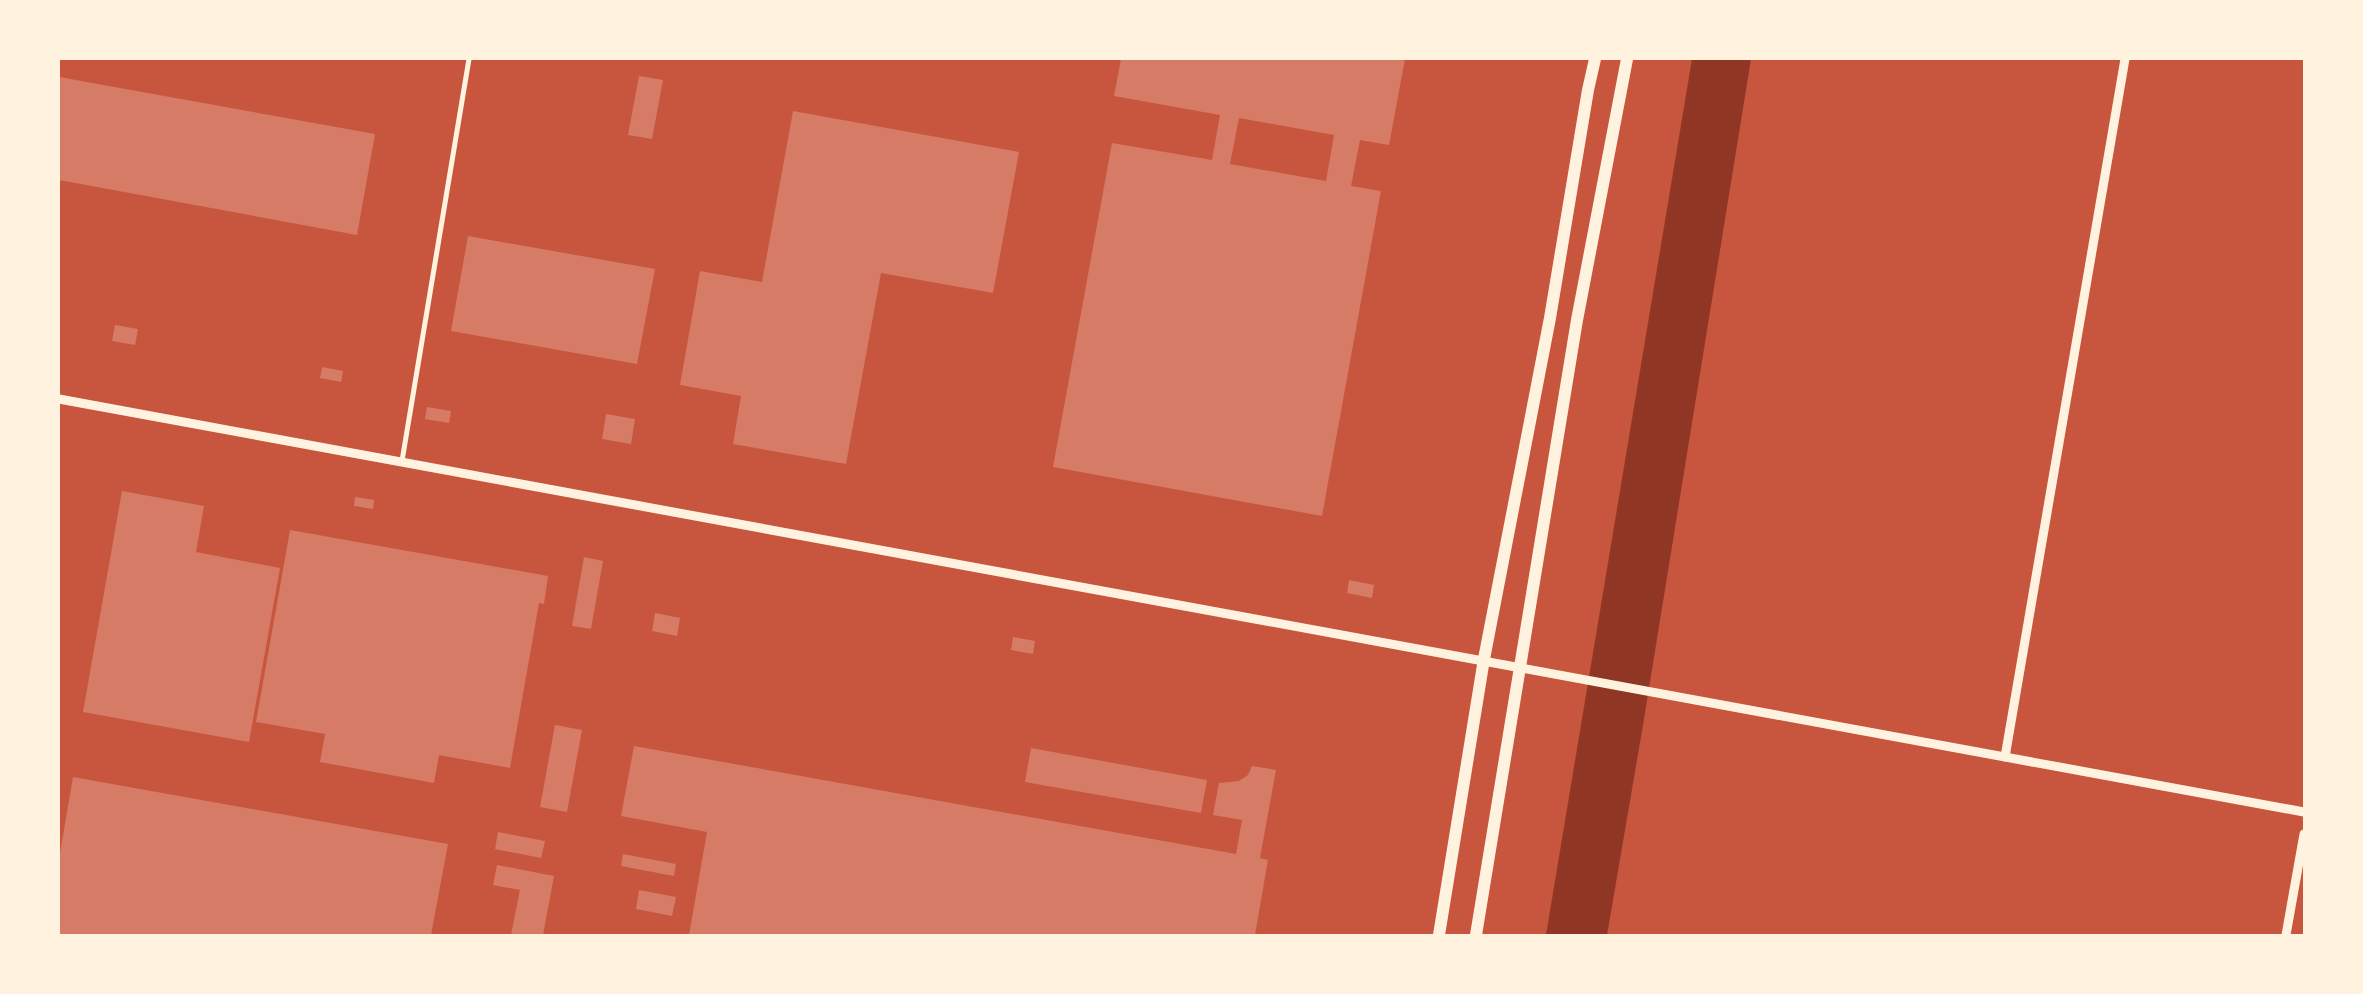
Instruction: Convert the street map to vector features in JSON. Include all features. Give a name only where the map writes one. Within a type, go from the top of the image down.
[{"type":"main road","points":[[1439,935],[1484,659],[1550,318],[1588,90],[1595,59]]},
{"type":"main road","points":[[1476,935],[1577,320],[1627,59]]},
{"type":"street","points":[[402,461],[468,59]]},
{"type":"street","points":[[2004,756],[2125,59]]},
{"type":"street","points":[[59,399],[1484,659],[1648,692],[2304,812]]},
{"type":"street","points":[[2286,935],[2304,834]]},
{"type":"shaded area","points":[[1692,59],[1751,59],[1643,725],[1607,935],[1546,935]]},
{"type":"building","points":[[1121,59],[1405,59],[1389,145],[1360,140],[1351,186],[1381,191],[1322,516],[1053,467],[1112,143],[1212,160],[1220,115],[1114,96]],"holes":[[[1239,118],[1334,135],[1326,181],[1230,164]]]},
{"type":"building","points":[[639,76],[663,80],[652,139],[628,135]]},
{"type":"building","points":[[59,77],[375,134],[357,235],[59,180]]},
{"type":"building","points":[[793,111],[1019,152],[993,293],[881,273],[846,464],[733,444],[741,396],[680,385],[700,271],[762,282]]},
{"type":"building","points":[[468,236],[655,269],[637,364],[451,331]]},
{"type":"building","points":[[115,325],[138,329],[135,345],[112,341]]},
{"type":"building","points":[[322,367],[343,371],[341,382],[320,378]]},
{"type":"building","points":[[427,407],[451,411],[449,423],[425,419]]},
{"type":"building","points":[[606,414],[635,419],[631,444],[602,439]]},
{"type":"building","points":[[122,491],[204,506],[196,552],[280,568],[249,742],[83,712]]},
{"type":"building","points":[[355,497],[374,500],[373,509],[354,506]]},
{"type":"building","points":[[290,530],[548,576],[544,604],[539,603],[510,768],[439,755],[434,783],[320,762],[325,734],[256,722]]},
{"type":"building","points":[[584,557],[603,561],[591,629],[572,626]]},
{"type":"building","points":[[1349,580],[1374,585],[1372,598],[1347,593]]},
{"type":"building","points":[[655,613],[680,618],[677,636],[652,631]]},
{"type":"building","points":[[1013,637],[1035,641],[1033,654],[1011,650]]},
{"type":"building","points":[[555,725],[582,730],[567,812],[540,807]]},
{"type":"building","points":[[634,746],[1236,854],[1242,820],[1213,815],[1219,783],[1239,781],[1248,775],[1252,766],[1276,770],[1260,858],[1268,860],[1255,935],[689,935],[707,832],[621,816]]},
{"type":"building","points":[[1031,748],[1207,780],[1201,813],[1025,782]]},
{"type":"building","points":[[73,777],[448,844],[431,935],[59,935],[59,859]]},
{"type":"building","points":[[498,832],[545,841],[541,858],[495,849]]},
{"type":"building","points":[[623,854],[676,864],[674,876],[621,866]]},
{"type":"building","points":[[497,865],[554,876],[543,935],[511,935],[520,890],[493,885]]},
{"type":"building","points":[[639,890],[676,897],[672,916],[636,909]]}]
